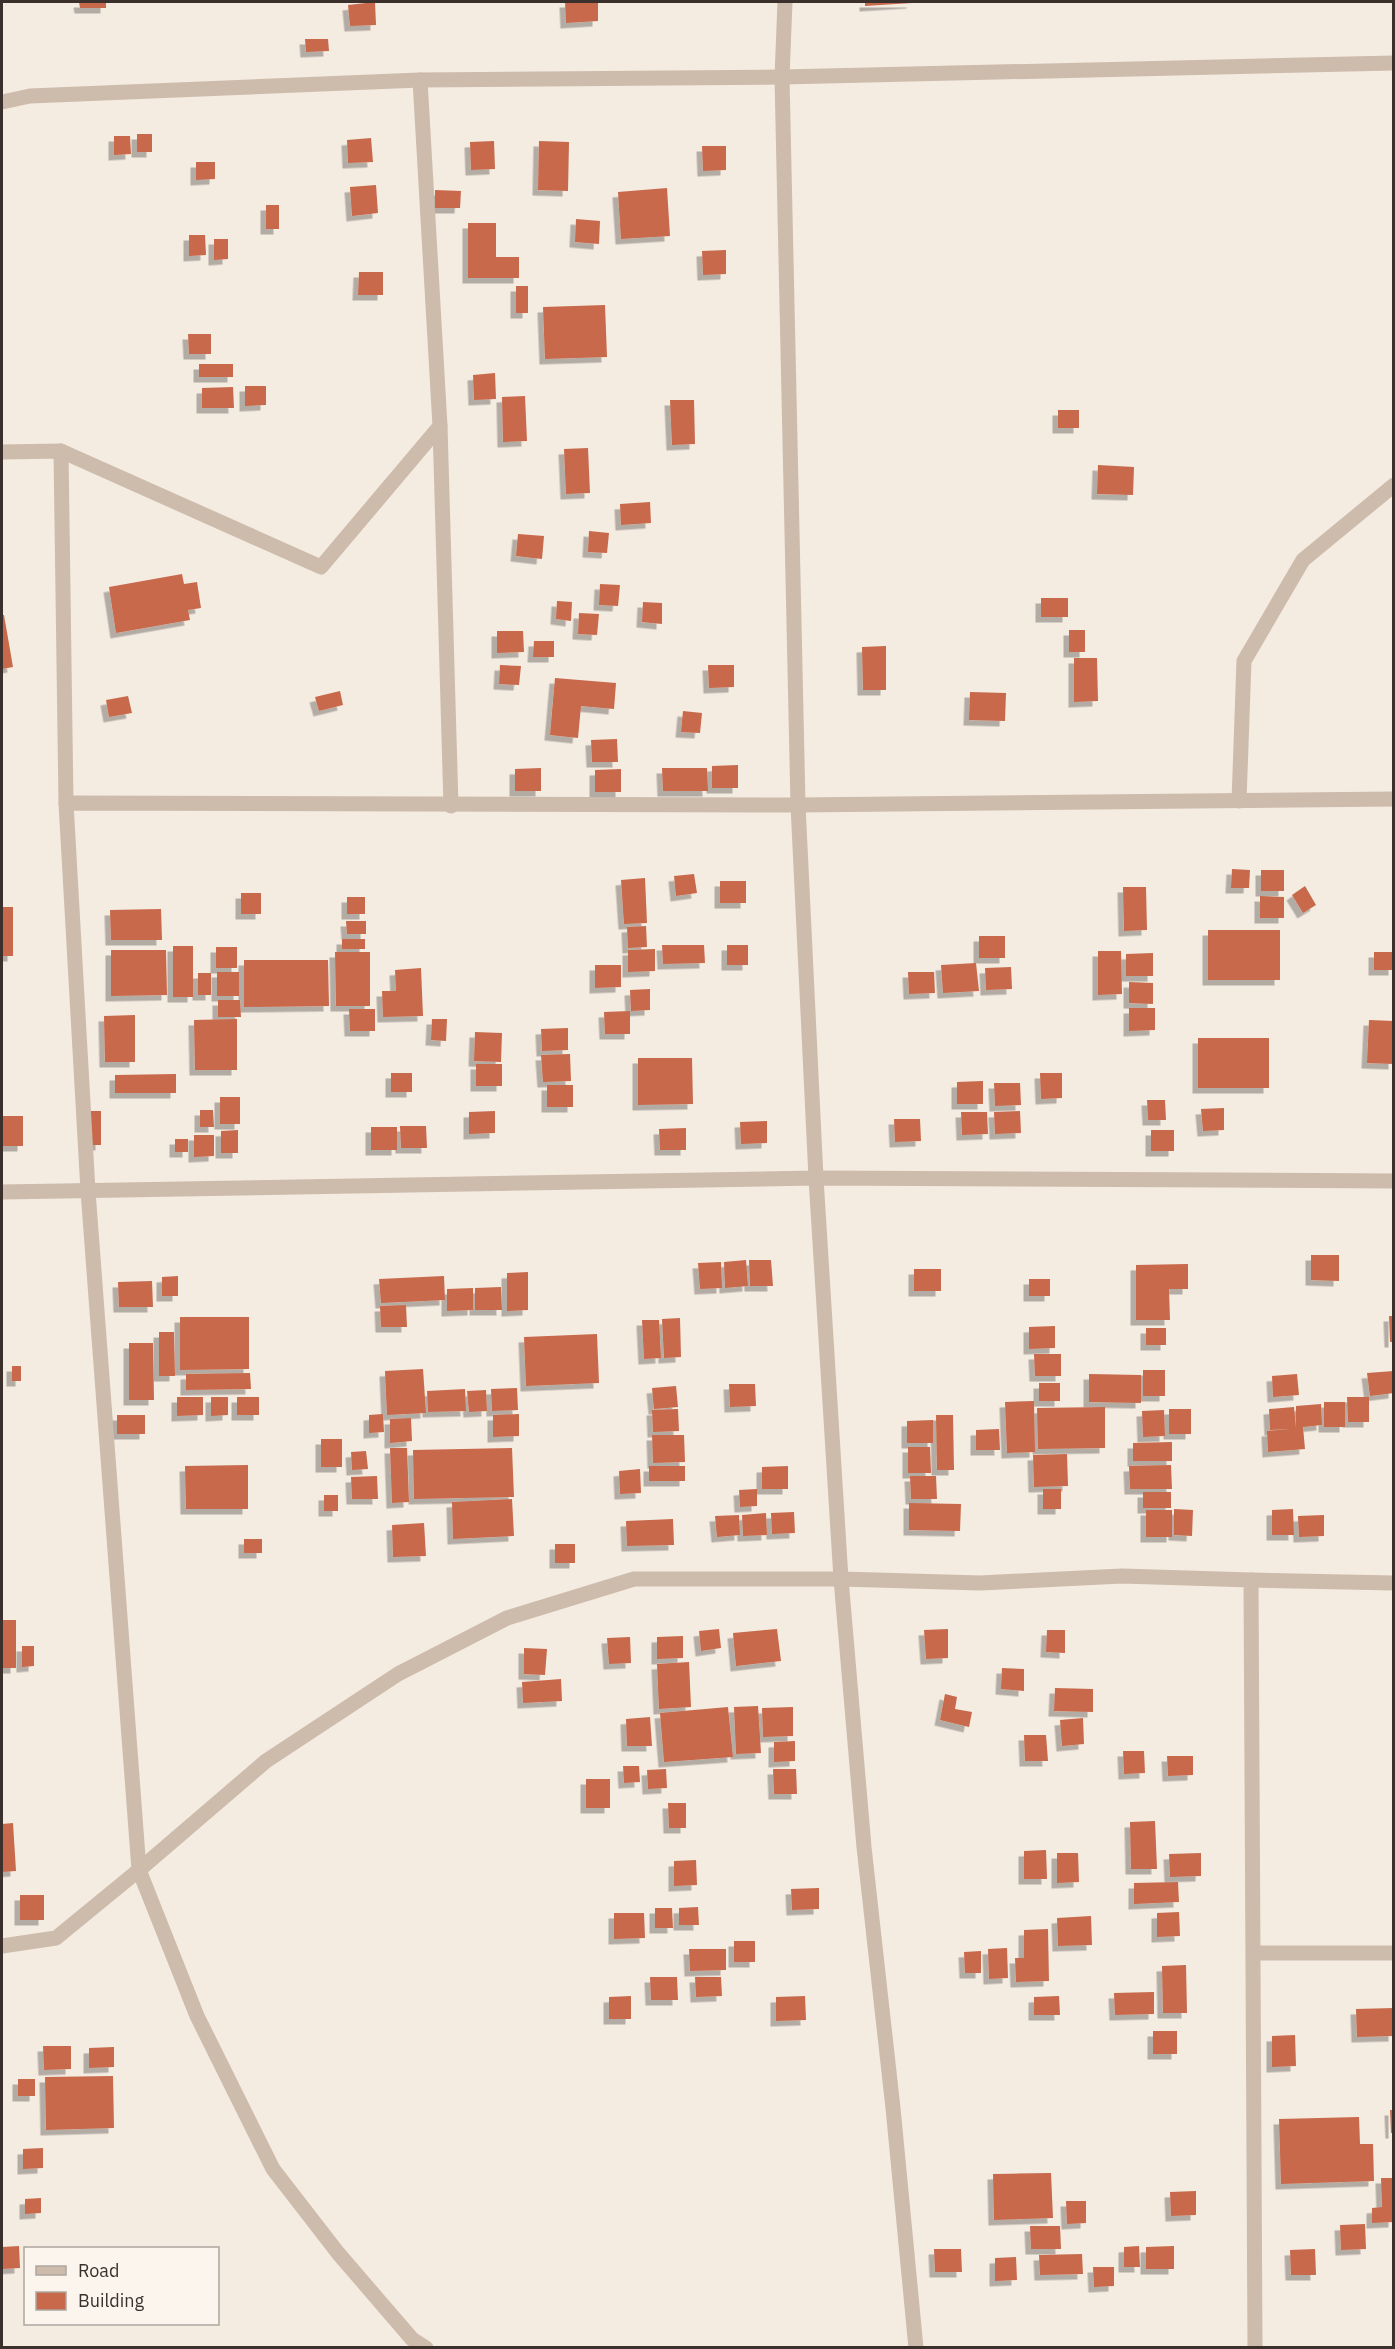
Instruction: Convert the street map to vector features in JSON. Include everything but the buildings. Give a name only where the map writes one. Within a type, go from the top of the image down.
[{"type":"street","points":[[785,2],[782,77],[798,805],[816,1178],[841,1579],[864,1847],[893,2108],[916,2348]]},
{"type":"street","points":[[2,102],[30,96],[420,80],[782,77],[1394,63]]},
{"type":"street","points":[[420,80],[440,426],[451,806]]},
{"type":"street","points":[[2,452],[61,451],[321,567],[440,426]]},
{"type":"street","points":[[61,451],[66,804],[88,1191],[139,1870],[197,2016],[273,2169],[338,2253],[412,2338],[426,2348]]},
{"type":"street","points":[[1239,801],[1244,661],[1303,560],[1394,485]]},
{"type":"street","points":[[66,804],[798,805],[1394,799]]},
{"type":"street","points":[[2,1192],[816,1178],[1394,1181]]},
{"type":"street","points":[[2,1946],[56,1938],[266,1761],[398,1674],[507,1618],[634,1579],[841,1579],[980,1583],[1122,1576],[1394,1583]]},
{"type":"street","points":[[1251,1580],[1255,2348]]},
{"type":"street","points":[[1254,1953],[1394,1953]]}]
